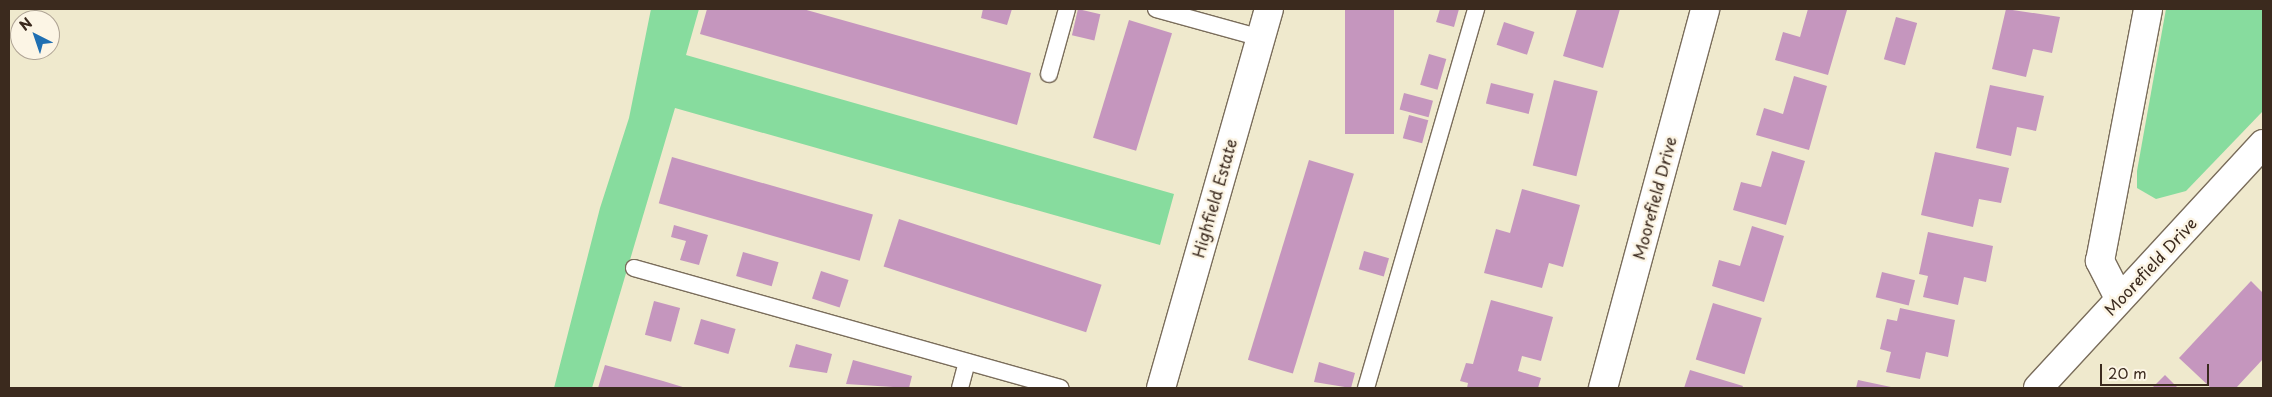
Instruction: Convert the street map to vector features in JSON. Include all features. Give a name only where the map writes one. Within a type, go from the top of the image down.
[{"type":"street","name":"Highfield Estate","points":[[1161,388],[1269,9]]},
{"type":"street","name":"Moorefield Drive","points":[[1603,388],[1705,9]]},
{"type":"street","points":[[2119,298],[2100,261],[2148,9]]},
{"type":"street","name":"Moorefield Drive","points":[[2038,388],[2263,144]]},
{"type":"lane","points":[[1049,74],[1067,9]]},
{"type":"lane","points":[[1156,9],[1261,38]]},
{"type":"lane","points":[[1366,388],[1476,9]]},
{"type":"lane","points":[[634,268],[1060,388]]},
{"type":"lane","points":[[960,388],[967,362]]},
{"type":"green space","points":[[651,9],[699,9],[686,55],[1174,194],[1160,245],[675,108],[592,388],[554,388],[600,208],[629,118]]},
{"type":"green space","points":[[2166,9],[2263,9],[2263,111],[2186,191],[2156,199],[2137,188],[2137,171]]},
{"type":"building","points":[[707,9],[803,9],[1031,73],[1017,125],[700,34]]},
{"type":"building","points":[[983,9],[1012,9],[1007,25],[981,18]]},
{"type":"building","points":[[1078,9],[1100,14],[1094,40],[1072,35]]},
{"type":"building","points":[[1345,9],[1394,9],[1394,134],[1345,134]]},
{"type":"building","points":[[1440,9],[1459,9],[1454,27],[1436,22]]},
{"type":"building","points":[[1577,9],[1620,9],[1603,68],[1563,56]]},
{"type":"building","points":[[1808,9],[1847,10],[1828,75],[1775,60],[1783,32],[1800,37]]},
{"type":"building","points":[[2006,9],[2060,17],[2052,53],[2033,49],[2026,77],[1992,69]]},
{"type":"building","points":[[1896,17],[1917,23],[1905,65],[1884,59]]},
{"type":"building","points":[[1129,20],[1172,33],[1136,151],[1093,138]]},
{"type":"building","points":[[1504,22],[1534,32],[1527,55],[1497,45]]},
{"type":"building","points":[[1429,54],[1446,59],[1437,90],[1420,85]]},
{"type":"building","points":[[1794,76],[1827,86],[1809,150],[1756,135],[1764,108],[1783,114]]},
{"type":"building","points":[[1554,80],[1598,91],[1576,176],[1533,165]]},
{"type":"building","points":[[1491,83],[1534,94],[1529,114],[1486,103]]},
{"type":"building","points":[[1990,85],[2044,96],[2036,131],[2017,127],[2011,156],[1976,148]]},
{"type":"building","points":[[1404,93],[1433,101],[1429,117],[1400,109]]},
{"type":"building","points":[[1409,115],[1428,120],[1422,143],[1403,138]]},
{"type":"building","points":[[1772,151],[1805,161],[1786,225],[1733,210],[1741,182],[1761,187]]},
{"type":"building","points":[[1935,152],[2009,168],[2001,203],[1979,199],[1973,227],[1921,215]]},
{"type":"building","points":[[672,157],[873,215],[860,261],[659,203]]},
{"type":"building","points":[[1309,160],[1354,174],[1293,374],[1248,360]]},
{"type":"building","points":[[1522,189],[1580,205],[1563,267],[1549,263],[1542,288],[1484,273],[1496,229],[1510,233]]},
{"type":"building","points":[[899,219],[1102,285],[1086,332],[884,267]]},
{"type":"building","points":[[674,225],[708,235],[699,265],[680,260],[686,241],[671,237]]},
{"type":"building","points":[[1752,226],[1784,236],[1764,302],[1712,286],[1719,260],[1740,266]]},
{"type":"building","points":[[1928,232],[1993,246],[1986,282],[1964,277],[1958,305],[1923,297],[1928,276],[1919,274]]},
{"type":"building","points":[[1364,251],[1389,258],[1384,276],[1359,269]]},
{"type":"building","points":[[743,252],[779,262],[772,286],[736,276]]},
{"type":"building","points":[[821,271],[849,280],[840,308],[812,299]]},
{"type":"building","points":[[1882,272],[1915,280],[1909,305],[1876,297]]},
{"type":"building","points":[[2251,281],[2263,293],[2263,359],[2236,388],[2211,388],[2179,358]]},
{"type":"building","points":[[1491,300],[1553,317],[1541,361],[1522,356],[1518,371],[1541,378],[1538,388],[1467,388],[1468,383],[1460,381],[1466,363],[1473,364]]},
{"type":"building","points":[[654,301],[680,308],[671,342],[645,335]]},
{"type":"building","points":[[1713,303],[1762,318],[1745,374],[1696,359]]},
{"type":"building","points":[[1900,308],[1955,320],[1948,357],[1926,352],[1920,379],[1886,372],[1891,352],[1880,349],[1887,319],[1897,321]]},
{"type":"building","points":[[701,319],[736,329],[728,354],[694,344]]},
{"type":"building","points":[[796,344],[832,354],[827,373],[789,367]]},
{"type":"building","points":[[853,360],[912,376],[909,388],[846,384]]},
{"type":"building","points":[[1319,362],[1355,373],[1351,388],[1314,382]]},
{"type":"building","points":[[605,365],[663,381],[686,388],[598,388]]},
{"type":"building","points":[[1690,370],[1743,386],[1742,388],[1684,388]]},
{"type":"building","points":[[2165,375],[2178,388],[2152,388]]},
{"type":"building","points":[[1858,380],[1891,387],[1891,388],[1856,388]]}]
